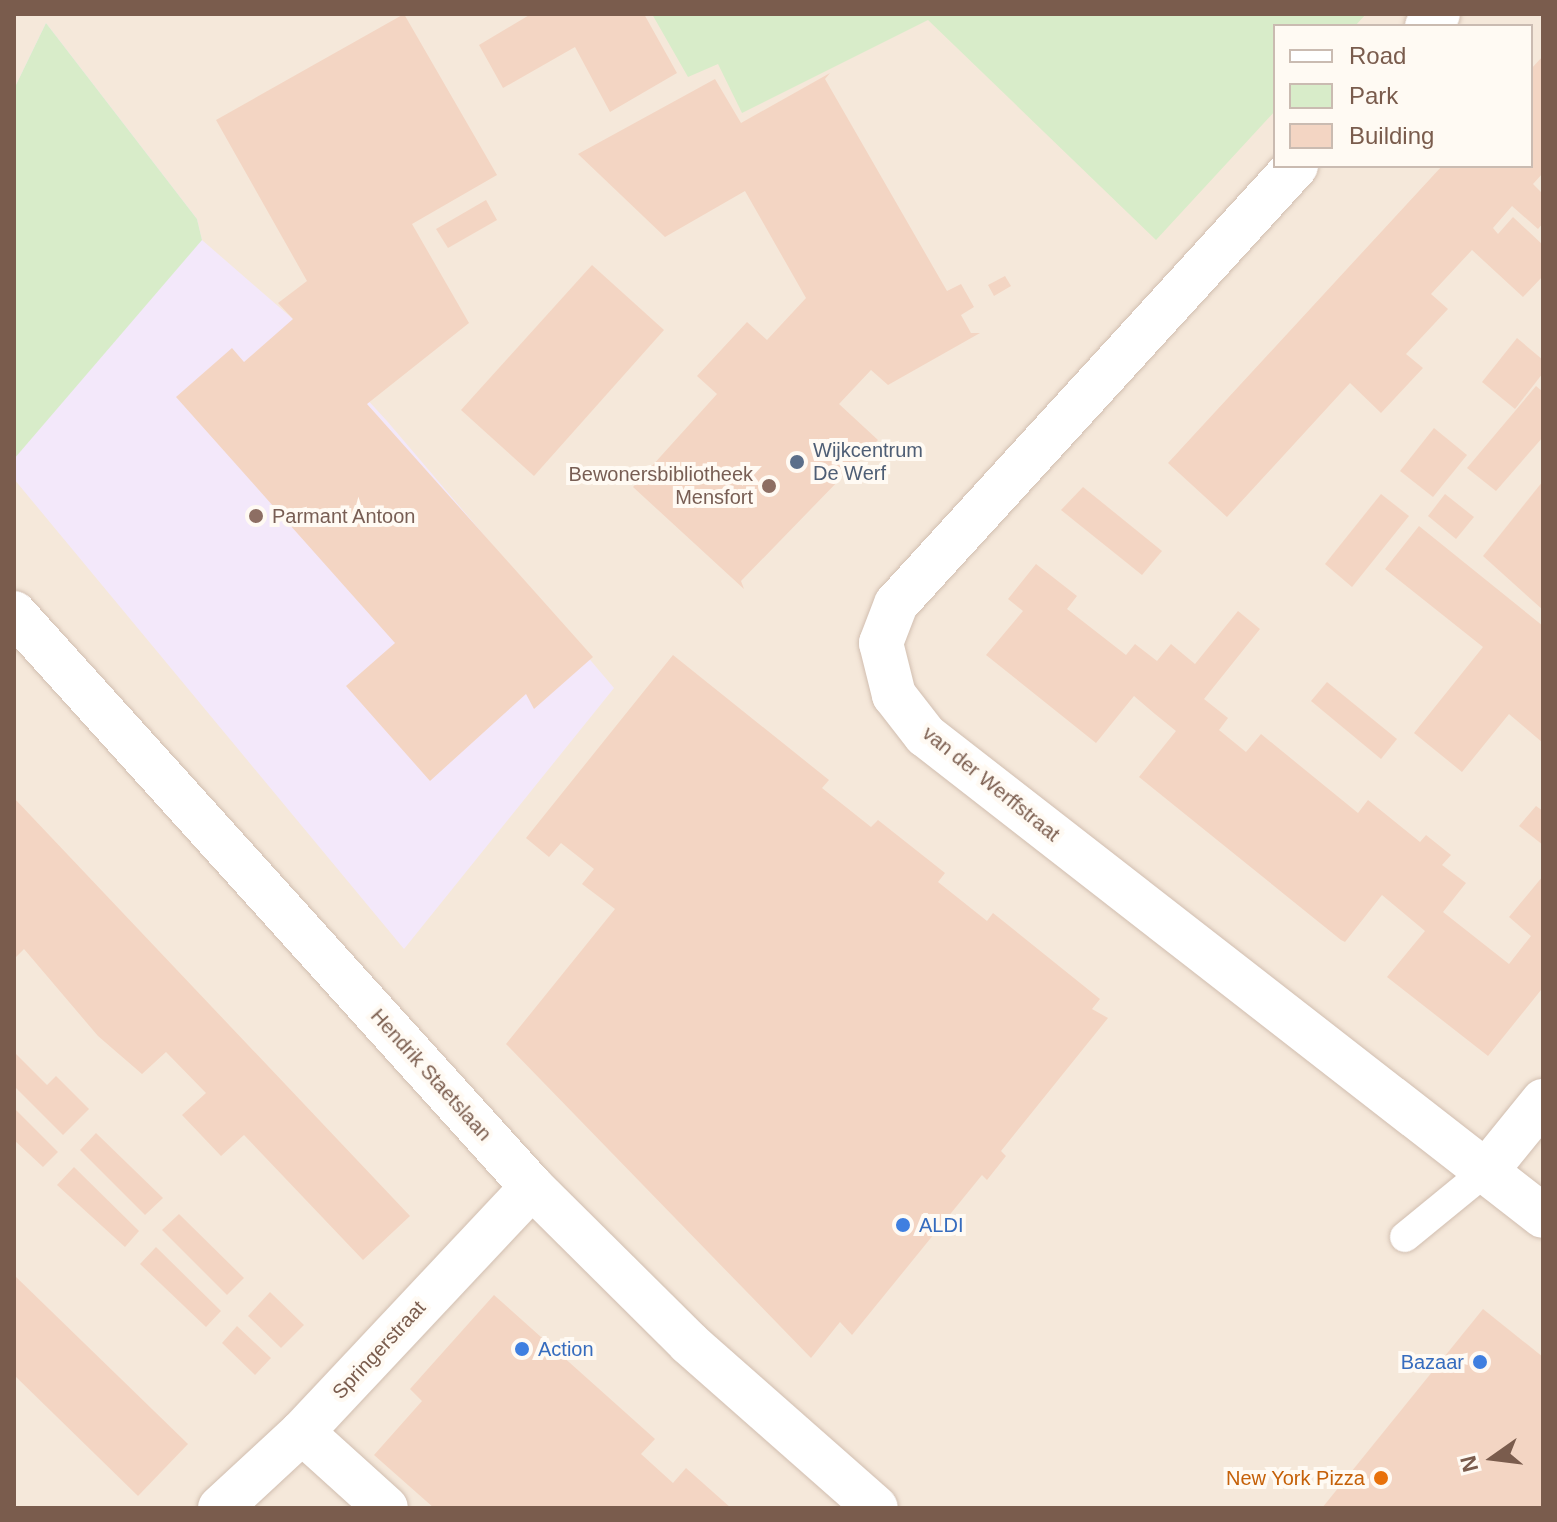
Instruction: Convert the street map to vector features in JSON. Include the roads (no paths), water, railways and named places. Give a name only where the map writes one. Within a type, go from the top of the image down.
[{"type":"street","name":"van der Werffstraat","points":[[1294,168],[896,604],[881,643],[894,695],[925,735],[1543,1216]]},
{"type":"street","name":"Hendrik Staetslaan","points":[[14,613],[532,1187],[689,1343],[876,1508]]},
{"type":"street","points":[[1487,1170],[1543,1101]]},
{"type":"street","name":"Springerstraat","points":[[220,1508],[302,1432],[532,1187]]},
{"type":"street","points":[[302,1432],[386,1508]]},
{"type":"lane","points":[[1405,1237],[1487,1170]]},
{"type":"place","name":"Wijkcentrum De Werf","points":[[797,462]]},
{"type":"place","name":"Bewonersbibliotheek Mensfort","points":[[769,486]]},
{"type":"place","name":"Parmant Antoon","points":[[256,516]]},
{"type":"place","name":"ALDI","points":[[903,1225]]},
{"type":"place","name":"Action","points":[[522,1349]]},
{"type":"place","name":"Bazaar","points":[[1480,1362]]},
{"type":"place","name":"New York Pizza","points":[[1381,1478]]}]
